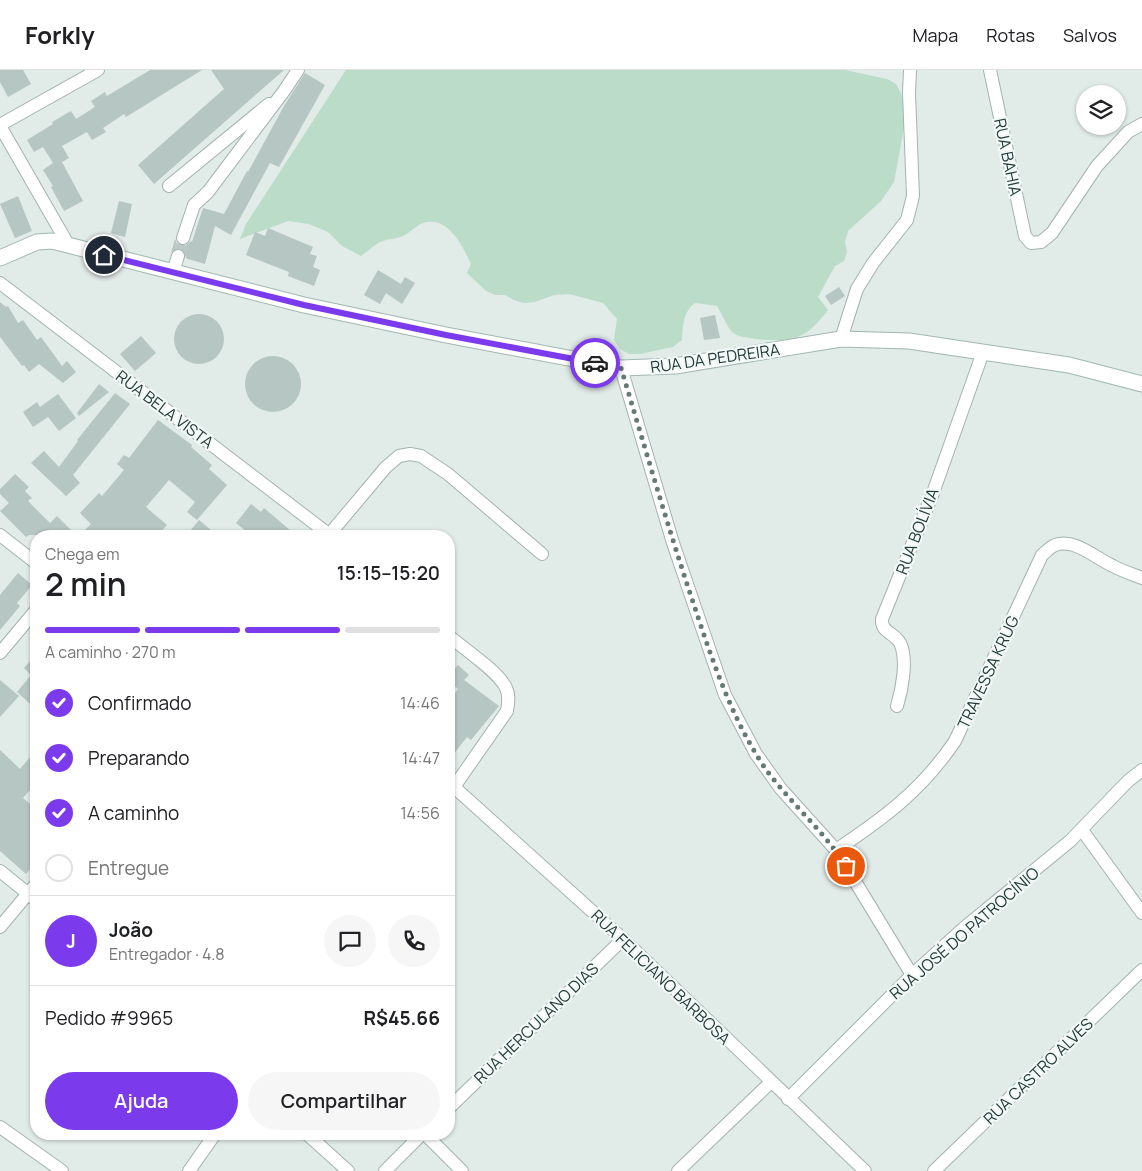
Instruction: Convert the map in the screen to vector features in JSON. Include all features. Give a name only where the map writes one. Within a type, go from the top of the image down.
[{"type":"street","points":[[69,246],[0,126],[98,70]]},
{"type":"street","points":[[183,238],[194,205],[208,192],[298,70]]},
{"type":"street","points":[[841,340],[857,290],[873,263],[907,220],[912,196],[910,70]]},
{"type":"street","name":"RUA BAHIA","points":[[990,70],[1025,236],[1031,243],[1041,242],[1052,233],[1097,166],[1128,132],[1142,124]]},
{"type":"street","points":[[169,186],[284,91]]},
{"type":"street","name":"RUA DA PEDREIRA","points":[[0,258],[37,242],[52,241],[304,305],[446,335],[621,368],[675,366],[841,340],[909,341],[1068,365],[1142,384]]},
{"type":"street","points":[[173,272],[178,256]]},
{"type":"street","name":"RUA BELA VISTA","points":[[0,283],[321,530]]},
{"type":"street","name":"RUA BOLÍVIA","points":[[896,706],[904,680],[903,651],[896,638],[884,629],[882,619],[933,492],[983,352]]},
{"type":"street","points":[[621,368],[673,543],[725,695],[756,754],[781,789],[836,850],[912,975]]},
{"type":"street","points":[[334,530],[386,466],[399,456],[410,454],[421,456],[448,474],[542,554]]},
{"type":"street","points":[[0,536],[30,558]]},
{"type":"street","name":"TRAVESSA KRUG","points":[[836,850],[904,801],[940,763],[955,741],[1042,555],[1053,546],[1073,545],[1112,566],[1142,578]]},
{"type":"street","points":[[0,653],[30,617]]},
{"type":"street","points":[[455,641],[497,676],[506,687],[509,699],[507,711],[455,785]]},
{"type":"street","name":"RUA JOSÉ DO PATROCÍNIO","points":[[788,1099],[912,975],[964,928],[1070,841],[1128,781],[1142,770]]},
{"type":"street","name":"RUA FELICIANO BARBOSA","points":[[455,794],[623,939],[865,1171]]},
{"type":"street","points":[[1082,830],[1142,913]]},
{"type":"street","points":[[0,871],[30,890]]},
{"type":"street","points":[[0,927],[30,896]]},
{"type":"street","name":"RUA HERCULANO DIAS","points":[[455,1102],[623,939]]},
{"type":"street","name":"RUA CASTRO ALVES","points":[[934,1171],[1142,970]]},
{"type":"street","points":[[678,1171],[771,1082]]},
{"type":"street","points":[[0,1127],[62,1171]]},
{"type":"street","points":[[189,1171],[211,1140]]},
{"type":"street","points":[[314,1140],[348,1171]]},
{"type":"street","points":[[385,1171],[418,1140]]},
{"type":"street","points":[[430,1140],[462,1171]]},
{"type":"green space","points":[[346,70],[845,70],[887,79],[896,84],[901,93],[906,117],[894,182],[881,201],[848,231],[845,242],[847,252],[844,261],[835,266],[818,297],[828,310],[809,330],[800,336],[782,340],[745,337],[733,333],[717,306],[695,303],[686,315],[683,324],[682,340],[673,347],[640,354],[629,354],[620,349],[614,340],[617,319],[603,303],[569,294],[554,295],[535,302],[524,303],[505,295],[495,295],[486,291],[467,273],[471,264],[463,248],[453,233],[440,223],[423,223],[403,236],[380,242],[361,256],[342,246],[328,232],[309,224],[288,221],[240,239],[246,224]]},
{"type":"building","points":[[0,70],[23,70],[31,84],[8,97],[0,82]]},
{"type":"building","points":[[150,70],[202,70],[126,117],[124,114],[103,128],[106,132],[92,140],[87,132],[62,146],[69,158],[62,162],[83,201],[64,211],[51,187],[53,186],[43,170],[53,163],[43,147],[34,152],[27,140],[71,111],[76,119],[95,107],[91,101],[105,92],[107,96]]},
{"type":"building","points":[[211,70],[284,70],[154,184],[138,165],[224,89]]},
{"type":"building","points":[[305,73],[325,85],[279,167],[270,163],[231,235],[215,226],[205,264],[186,258],[181,248],[176,248],[171,253],[175,239],[177,244],[181,246],[192,242],[203,208],[224,214],[284,106]]},
{"type":"building","points":[[18,196],[32,231],[15,238],[0,204]]},
{"type":"building","points":[[119,201],[132,204],[125,237],[111,233]]},
{"type":"building","points":[[268,228],[313,247],[310,254],[317,256],[313,267],[320,270],[314,286],[288,276],[289,272],[246,255],[255,232],[265,236]]},
{"type":"building","points":[[378,270],[401,284],[405,277],[415,283],[402,304],[386,293],[380,304],[364,295]]},
{"type":"building","points":[[839,287],[845,296],[831,305],[825,296]]},
{"type":"building","points":[[0,302],[6,307],[8,306],[18,323],[23,320],[37,340],[41,337],[62,366],[67,361],[76,372],[63,383],[39,364],[29,372],[24,365],[22,366],[0,337]]},
{"type":"building","points":[[194,314],[204,314],[217,321],[224,334],[224,344],[217,357],[204,364],[194,364],[185,360],[178,353],[174,344],[174,334],[178,325],[185,318]]},
{"type":"building","points":[[715,315],[720,338],[704,340],[700,318]]},
{"type":"building","points":[[141,336],[156,353],[135,371],[120,354]]},
{"type":"building","points":[[273,356],[284,358],[293,364],[299,373],[301,384],[299,395],[293,404],[284,410],[273,412],[262,410],[253,404],[247,395],[245,384],[247,373],[253,364],[262,358]]},
{"type":"building","points":[[99,384],[109,392],[79,416],[77,413]]},
{"type":"building","points":[[115,393],[130,404],[73,475],[80,483],[66,496],[31,463],[44,451],[59,467],[77,440]]},
{"type":"building","points":[[58,394],[76,418],[59,431],[48,417],[33,427],[23,412],[37,402],[40,407]]},
{"type":"building","points":[[158,420],[192,445],[191,447],[212,465],[209,469],[227,485],[197,520],[187,512],[195,502],[169,480],[146,507],[167,525],[162,530],[85,530],[91,524],[80,513],[99,493],[102,496],[124,470],[117,464],[124,455],[129,458]]},
{"type":"building","points":[[15,474],[29,487],[25,491],[32,498],[28,501],[50,523],[57,516],[71,530],[30,530],[30,535],[26,537],[0,511],[9,503],[0,494],[0,489]]},
{"type":"building","points":[[251,504],[261,512],[264,508],[290,530],[245,530],[236,523]]},
{"type":"building","points":[[199,520],[211,530],[191,530]]},
{"type":"building","points":[[18,573],[30,583],[30,587],[17,603],[20,606],[0,630],[0,595]]},
{"type":"building","points":[[30,661],[30,674],[24,668]]},
{"type":"building","points":[[458,665],[469,675],[464,680],[499,706],[471,740],[467,737],[455,752],[455,693],[458,689],[455,686],[455,668]]},
{"type":"building","points":[[30,676],[30,704],[17,692]]},
{"type":"building","points":[[0,680],[19,696],[0,717]]},
{"type":"building","points":[[0,750],[20,769],[30,757],[30,790],[23,798],[30,804],[30,869],[26,874],[0,851]]},
{"type":"tunnel","points":[[178,256],[183,238]]},
{"type":"way so far","points":[[595,363],[621,368],[673,543],[725,695],[756,754],[781,789],[836,850],[846,866]]},
{"type":"route","points":[[104,255],[304,305],[446,335],[595,363]]}]
